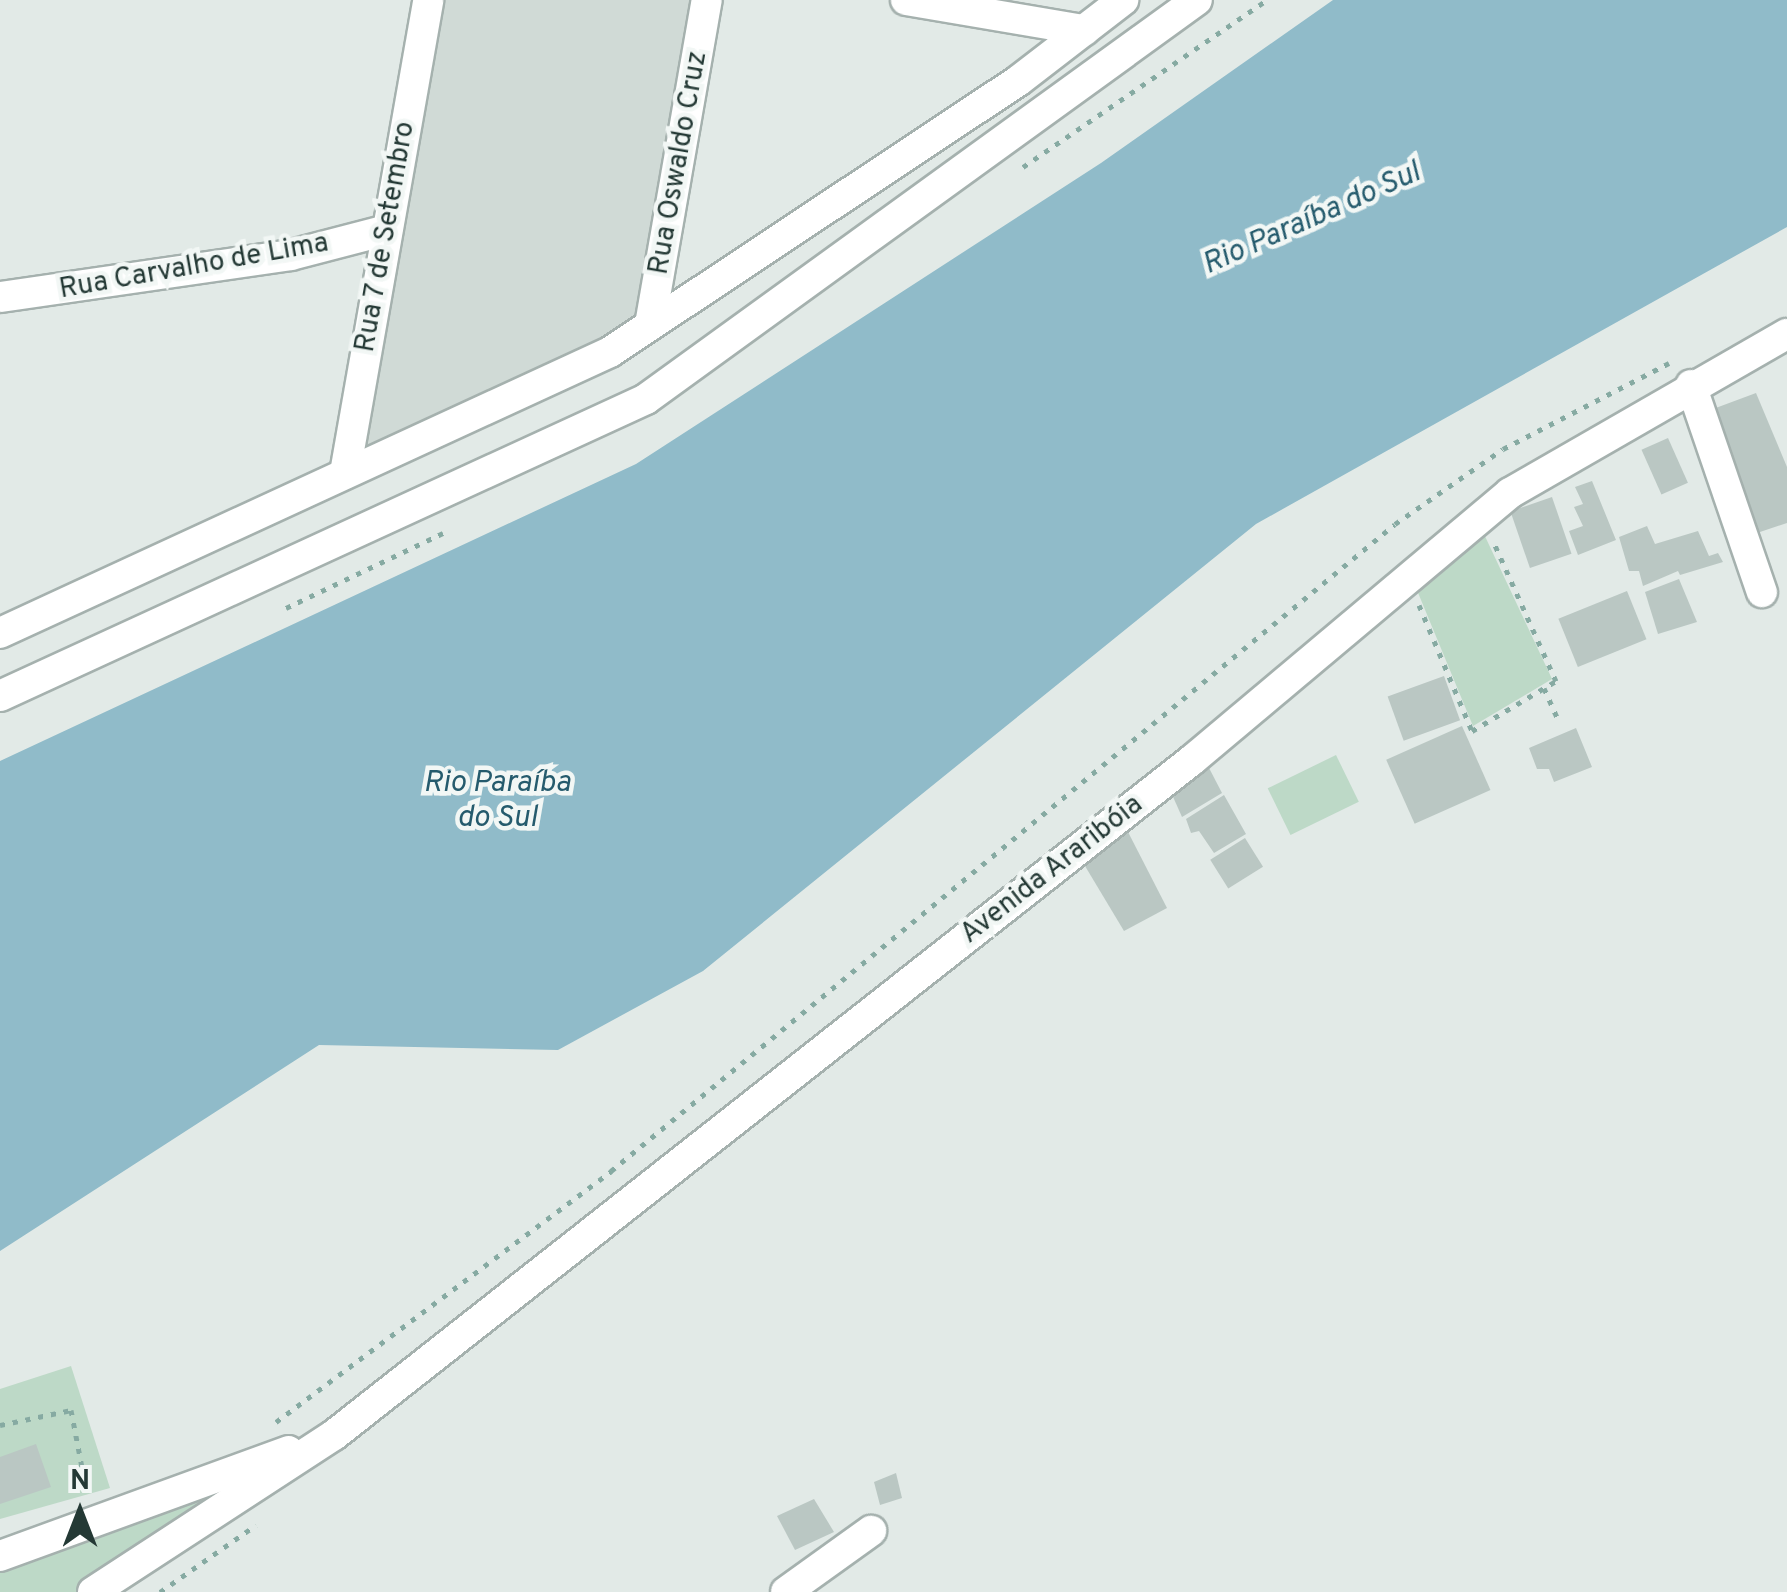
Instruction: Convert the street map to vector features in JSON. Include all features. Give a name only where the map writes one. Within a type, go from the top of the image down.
[{"type":"street","name":"Rua 7 de Setembro","points":[[344,473],[428,0]]},
{"type":"street","name":"Rua Oswaldo Cruz","points":[[650,325],[707,0]]},
{"type":"street","points":[[906,0],[950,4],[1084,30]]},
{"type":"street","points":[[0,633],[610,352],[1018,81],[1123,0]]},
{"type":"street","points":[[0,696],[646,400],[1197,0]]},
{"type":"street","name":"Rua Carvalho de Lima","points":[[0,298],[291,254],[387,230]]},
{"type":"street","name":"Avenida Araribóia","points":[[92,1592],[334,1435],[1192,760],[1510,493],[1684,372],[1787,334]]},
{"type":"street","points":[[1684,372],[1762,592]]},
{"type":"street","name":"Avenida Araribóia","points":[[0,1556],[334,1435]]},
{"type":"street","points":[[786,1592],[871,1531]]},
{"type":"path","points":[[270,1426],[611,1171],[1395,524],[1503,449],[1684,372]]},
{"type":"path","points":[[286,608],[444,533]]},
{"type":"path","points":[[1416,597],[1472,731],[1556,681],[1493,542]]},
{"type":"path","points":[[1544,688],[1560,721]]},
{"type":"path","points":[[0,1425],[71,1410],[87,1495]]},
{"type":"path","points":[[70,1501],[106,1488]]},
{"type":"shaded area","points":[[436,0],[697,0],[642,319],[356,455]]},
{"type":"green space","points":[[1483,532],[1552,679],[1473,726],[1414,583]]},
{"type":"green space","points":[[1336,755],[1359,802],[1290,835],[1268,788]]},
{"type":"green space","points":[[71,1366],[110,1488],[0,1519],[0,1389]]},
{"type":"green space","points":[[246,1479],[81,1592],[0,1592],[0,1570]]},
{"type":"water","name":"Rio Paraíba do Sul","points":[[1333,0],[1787,0],[1787,227],[1256,524],[703,971],[558,1050],[319,1045],[0,1251],[0,761],[636,464],[1101,163]]},
{"type":"building","points":[[1756,393],[1787,467],[1787,523],[1757,533],[1713,409]]},
{"type":"building","points":[[1668,438],[1688,483],[1661,495],[1642,450]]},
{"type":"building","points":[[1592,481],[1616,540],[1578,555],[1569,531],[1583,526],[1574,507],[1583,504],[1575,487]]},
{"type":"building","points":[[1552,497],[1572,554],[1530,568],[1510,511]]},
{"type":"building","points":[[1647,526],[1655,544],[1698,531],[1709,556],[1718,553],[1723,562],[1680,575],[1678,571],[1643,586],[1639,571],[1629,571],[1619,537]]},
{"type":"building","points":[[1679,579],[1697,622],[1658,634],[1645,592]]},
{"type":"building","points":[[1627,591],[1646,639],[1578,667],[1558,619]]},
{"type":"building","points":[[1444,676],[1460,720],[1404,741],[1388,697]]},
{"type":"building","points":[[1462,726],[1490,790],[1415,824],[1386,760]]},
{"type":"building","points":[[1576,728],[1592,767],[1554,782],[1549,769],[1537,769],[1529,748]]},
{"type":"building","points":[[1208,766],[1222,793],[1182,817],[1170,790]]},
{"type":"building","points":[[1224,795],[1246,834],[1214,853],[1199,831],[1191,833],[1186,819]]},
{"type":"building","points":[[1127,830],[1167,908],[1124,931],[1082,861]]},
{"type":"building","points":[[1245,838],[1263,867],[1228,889],[1210,860]]},
{"type":"building","points":[[36,1444],[51,1487],[0,1504],[0,1457]]},
{"type":"building","points":[[896,1473],[902,1498],[880,1505],[874,1482]]},
{"type":"building","points":[[814,1499],[834,1532],[795,1550],[777,1516]]}]
